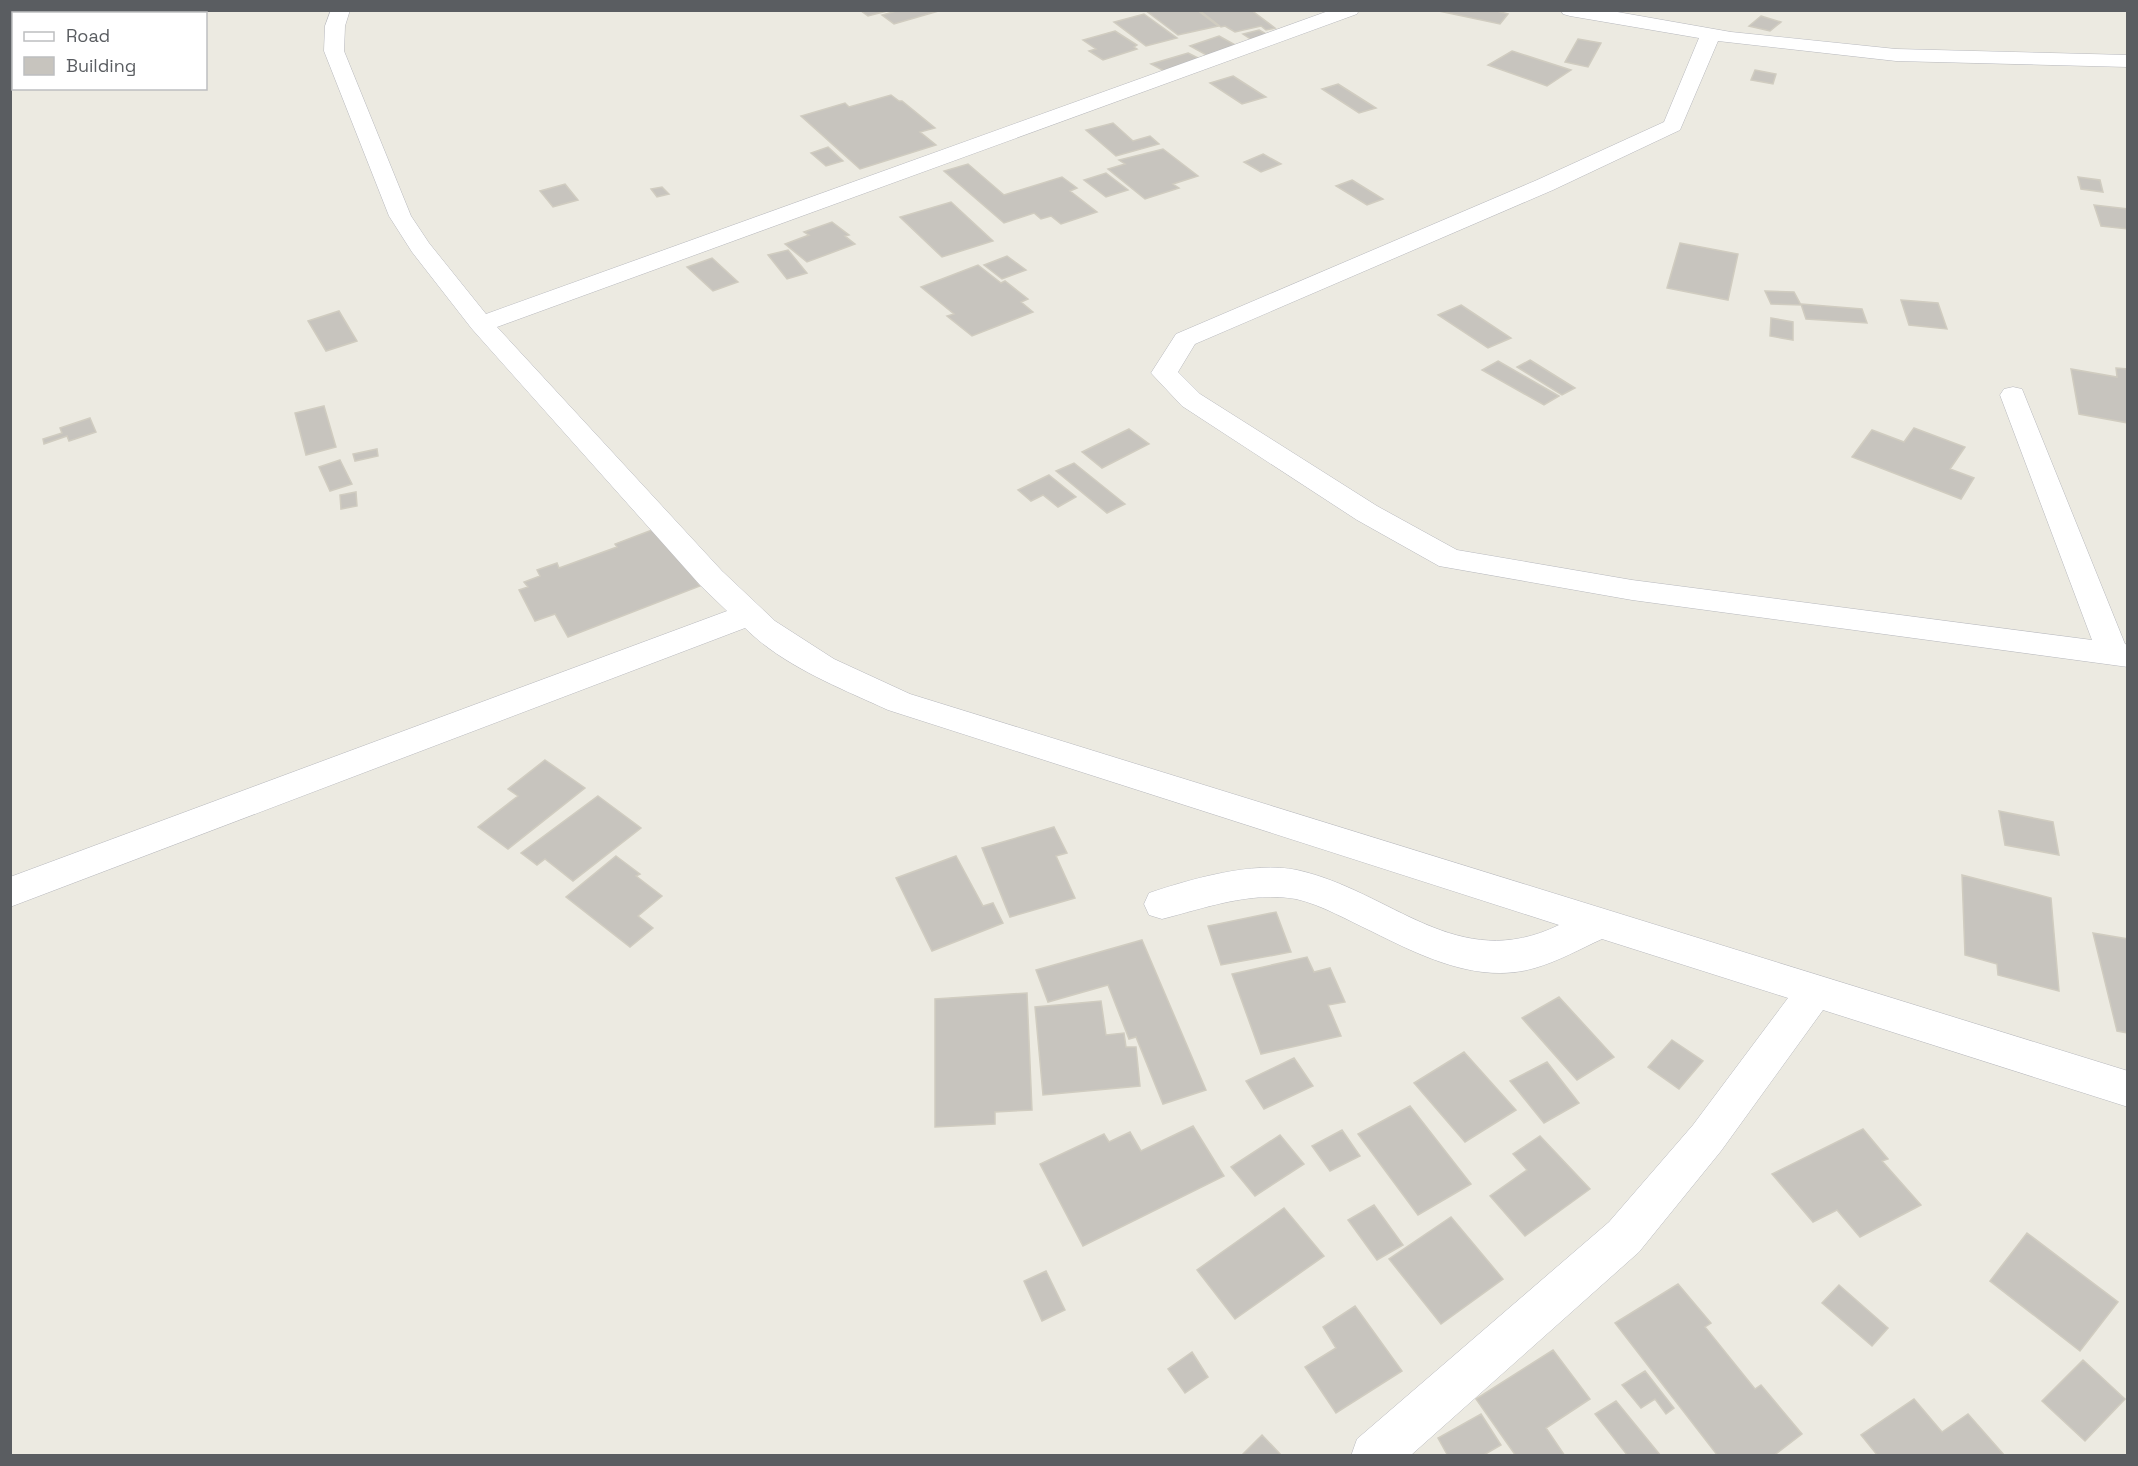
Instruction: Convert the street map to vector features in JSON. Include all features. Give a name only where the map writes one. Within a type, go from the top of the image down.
[{"type":"street","points":[[340,10],[335,26],[334,51],[400,216],[420,247],[481,324],[711,578],[764,629],[823,667],[899,702],[2127,1089]]},
{"type":"street","points":[[481,324],[1350,10]]},
{"type":"street","points":[[1570,10],[1711,34],[1896,55],[2127,61]]},
{"type":"street","points":[[1711,34],[1673,126],[1545,185],[1185,339],[1164,373],[1191,400],[1367,513],[1449,559],[1632,590],[2120,655],[2013,395]]},
{"type":"street","points":[[10,891],[749,615]]},
{"type":"street","points":[[1162,904],[1253,883],[1296,885],[1345,902],[1455,952],[1494,959],[1532,953],[1599,923]]},
{"type":"street","points":[[1374,1455],[1624,1237],[1707,1138],[1815,991]]},
{"type":"building","points":[[862,10],[891,10],[868,16],[861,11]]},
{"type":"building","points":[[900,10],[942,10],[894,24],[882,15]]},
{"type":"building","points":[[1145,10],[1197,10],[1218,26],[1178,35]]},
{"type":"building","points":[[1199,10],[1251,10],[1275,28],[1266,30],[1261,26],[1235,32],[1225,26],[1221,27]]},
{"type":"building","points":[[1434,10],[1493,10],[1508,14],[1500,24]]},
{"type":"building","points":[[1144,14],[1177,38],[1146,46],[1114,22]]},
{"type":"building","points":[[1761,16],[1781,22],[1770,31],[1749,26]]},
{"type":"building","points":[[1259,30],[1268,35],[1252,40],[1243,34]]},
{"type":"building","points":[[1115,31],[1137,45],[1134,47],[1137,49],[1103,60],[1089,51],[1096,49],[1083,40]]},
{"type":"building","points":[[1219,36],[1239,47],[1210,57],[1190,46]]},
{"type":"building","points":[[1578,39],[1601,43],[1588,67],[1565,62]]},
{"type":"building","points":[[1512,51],[1571,70],[1547,86],[1488,65]]},
{"type":"building","points":[[1188,53],[1200,59],[1166,72],[1151,64]]},
{"type":"building","points":[[1755,70],[1776,74],[1773,84],[1751,80]]},
{"type":"building","points":[[1233,76],[1266,97],[1242,104],[1210,83]]},
{"type":"building","points":[[1338,84],[1376,108],[1359,113],[1322,89]]},
{"type":"building","points":[[891,95],[902,101],[935,128],[920,132],[936,145],[860,169],[801,116],[845,103],[849,107]]},
{"type":"building","points":[[1113,123],[1133,141],[1150,136],[1159,144],[1116,156],[1086,130]]},
{"type":"building","points":[[828,147],[843,161],[826,166],[811,153]]},
{"type":"building","points":[[1163,149],[1198,176],[1173,184],[1179,188],[1145,199],[1108,169],[1125,164],[1119,160]]},
{"type":"building","points":[[1263,154],[1281,164],[1261,172],[1244,162]]},
{"type":"building","points":[[968,164],[1004,195],[1062,177],[1077,188],[1070,191],[1097,212],[1061,224],[1051,216],[1041,219],[1034,213],[1004,223],[944,171]]},
{"type":"building","points":[[1106,173],[1128,190],[1106,197],[1084,180]]},
{"type":"building","points":[[2078,177],[2100,180],[2103,192],[2081,189]]},
{"type":"building","points":[[1352,180],[1383,199],[1367,205],[1336,186]]},
{"type":"building","points":[[565,184],[578,200],[553,207],[540,191]]},
{"type":"building","points":[[662,187],[669,194],[657,197],[651,189]]},
{"type":"building","points":[[951,202],[993,241],[942,257],[900,217]]},
{"type":"building","points":[[2094,205],[2128,209],[2128,229],[2101,226]]},
{"type":"building","points":[[832,222],[849,235],[845,236],[855,244],[807,262],[785,244],[809,235],[804,232]]},
{"type":"building","points":[[1680,243],[1738,254],[1728,300],[1667,288]]},
{"type":"building","points":[[788,250],[807,273],[787,279],[768,255]]},
{"type":"building","points":[[1007,256],[1026,270],[1002,279],[984,265]]},
{"type":"building","points":[[712,258],[738,282],[713,291],[687,267]]},
{"type":"building","points":[[978,265],[1001,283],[1005,281],[1028,299],[1021,302],[1033,312],[972,336],[947,316],[954,314],[921,287]]},
{"type":"building","points":[[1765,291],[1794,292],[1801,305],[1771,304]]},
{"type":"building","points":[[1901,300],[1938,303],[1947,329],[1909,325]]},
{"type":"building","points":[[1801,304],[1862,309],[1867,323],[1806,319]]},
{"type":"building","points":[[1461,305],[1511,338],[1488,348],[1438,315]]},
{"type":"building","points":[[339,311],[357,341],[326,351],[308,321]]},
{"type":"building","points":[[1771,318],[1793,322],[1793,340],[1770,336]]},
{"type":"building","points":[[1530,360],[1575,388],[1562,395],[1517,367]]},
{"type":"building","points":[[1498,361],[1559,396],[1544,405],[1482,370]]},
{"type":"building","points":[[2116,368],[2128,369],[2128,423],[2079,414],[2071,369],[2117,377]]},
{"type":"building","points":[[324,406],[336,447],[306,455],[295,413]]},
{"type":"building","points":[[90,418],[96,432],[69,441],[67,436],[44,444],[43,439],[62,433],[60,428]]},
{"type":"building","points":[[1914,428],[1965,447],[1950,469],[1974,478],[1961,499],[1852,457],[1872,430],[1904,442]]},
{"type":"building","points":[[1129,429],[1149,444],[1102,468],[1082,452]]},
{"type":"building","points":[[377,449],[378,456],[355,461],[353,454]]},
{"type":"building","points":[[340,460],[352,484],[330,491],[319,467]]},
{"type":"building","points":[[1074,463],[1125,504],[1107,513],[1056,471]]},
{"type":"building","points":[[1049,475],[1076,497],[1058,507],[1043,495],[1031,501],[1018,490]]},
{"type":"building","points":[[356,492],[357,506],[341,509],[340,495]]},
{"type":"building","points":[[660,527],[700,586],[568,637],[555,614],[535,621],[519,590],[528,587],[524,582],[540,576],[537,570],[557,563],[559,568],[617,547],[615,544]]},
{"type":"building","points":[[545,760],[585,788],[508,849],[478,827],[518,796],[508,789]]},
{"type":"building","points":[[598,796],[641,828],[573,881],[545,859],[537,865],[521,853]]},
{"type":"building","points":[[1999,811],[2053,822],[2059,855],[2005,845]]},
{"type":"building","points":[[1054,827],[1067,853],[1056,856],[1075,898],[1010,917],[982,848]]},
{"type":"building","points":[[616,856],[640,874],[636,876],[662,896],[638,916],[653,928],[630,947],[566,897]]},
{"type":"building","points":[[956,856],[983,906],[993,903],[1003,923],[932,951],[896,878]]},
{"type":"building","points":[[1962,875],[2051,898],[2059,991],[1998,975],[1997,964],[1965,955]]},
{"type":"building","points":[[1276,912],[1291,952],[1221,965],[1208,926]]},
{"type":"building","points":[[2093,933],[2128,939],[2128,1033],[2117,1031]]},
{"type":"building","points":[[1142,940],[1206,1090],[1163,1104],[1136,1037],[1129,1039],[1108,985],[1048,1002],[1036,970]]},
{"type":"building","points":[[1307,957],[1314,972],[1330,968],[1345,1002],[1328,1005],[1341,1036],[1261,1054],[1232,974]]},
{"type":"building","points":[[1027,993],[1032,1110],[995,1112],[995,1124],[935,1127],[935,999]]},
{"type":"building","points":[[1559,997],[1614,1057],[1577,1080],[1522,1018]]},
{"type":"building","points":[[1101,1001],[1106,1035],[1124,1033],[1126,1047],[1136,1047],[1140,1086],[1043,1095],[1035,1007]]},
{"type":"building","points":[[1672,1040],[1703,1061],[1679,1089],[1648,1067]]},
{"type":"building","points":[[1464,1052],[1516,1110],[1465,1142],[1414,1083]]},
{"type":"building","points":[[1294,1058],[1313,1086],[1264,1109],[1246,1081]]},
{"type":"building","points":[[1547,1062],[1579,1103],[1544,1123],[1510,1081]]},
{"type":"building","points":[[1410,1106],[1471,1184],[1418,1215],[1358,1134]]},
{"type":"building","points":[[1193,1126],[1224,1176],[1083,1246],[1040,1164],[1104,1134],[1109,1142],[1130,1132],[1141,1151]]},
{"type":"building","points":[[1863,1129],[1888,1159],[1882,1161],[1921,1205],[1860,1237],[1837,1210],[1813,1222],[1772,1174]]},
{"type":"building","points":[[1342,1130],[1360,1156],[1330,1171],[1312,1146]]},
{"type":"building","points":[[1280,1135],[1304,1164],[1255,1196],[1231,1167]]},
{"type":"building","points":[[1540,1136],[1590,1189],[1525,1236],[1490,1196],[1527,1170],[1513,1154]]},
{"type":"building","points":[[1374,1205],[1403,1245],[1377,1260],[1348,1220]]},
{"type":"building","points":[[1284,1208],[1324,1256],[1235,1319],[1197,1270]]},
{"type":"building","points":[[1451,1217],[1503,1279],[1441,1324],[1389,1259]]},
{"type":"building","points":[[2027,1233],[2118,1302],[2080,1351],[1990,1281]]},
{"type":"building","points":[[1046,1271],[1065,1310],[1042,1321],[1024,1281]]},
{"type":"building","points":[[1678,1284],[1711,1323],[1705,1327],[1755,1389],[1761,1385],[1802,1434],[1773,1456],[1718,1456],[1615,1323]]},
{"type":"building","points":[[1839,1285],[1888,1328],[1872,1346],[1822,1303]]},
{"type":"building","points":[[1355,1306],[1402,1371],[1336,1413],[1305,1367],[1336,1348],[1323,1327]]},
{"type":"building","points":[[1553,1350],[1590,1399],[1546,1428],[1565,1456],[1516,1456],[1476,1399]]},
{"type":"building","points":[[1192,1352],[1208,1377],[1185,1393],[1168,1369]]},
{"type":"building","points":[[2083,1360],[2125,1399],[2085,1441],[2042,1401]]},
{"type":"building","points":[[1645,1371],[1674,1408],[1666,1414],[1655,1399],[1641,1408],[1622,1385]]},
{"type":"building","points":[[1914,1399],[1942,1432],[1968,1414],[2005,1456],[1878,1456],[1861,1435]]},
{"type":"building","points":[[1616,1401],[1661,1456],[1628,1456],[1595,1414]]},
{"type":"building","points":[[1481,1414],[1501,1445],[1482,1456],[1448,1456],[1438,1438]]},
{"type":"building","points":[[1262,1435],[1282,1456],[1241,1456]]}]
